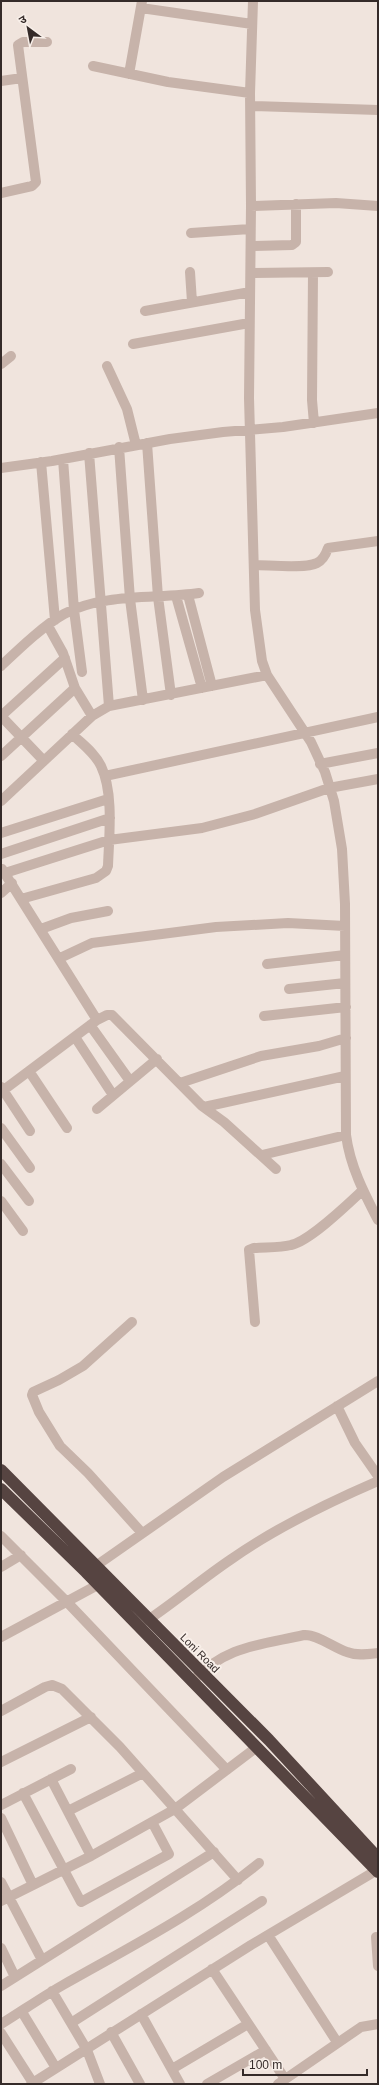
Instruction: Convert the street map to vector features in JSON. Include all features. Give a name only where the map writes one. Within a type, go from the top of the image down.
[{"type":"highway","name":"Loni Road","points":[[1,1470],[192,1682],[378,1867]]},
{"type":"highway","name":"Loni Road","points":[[1,1489],[91,1569]]},
{"type":"highway","name":"Loni Road","points":[[103,1582],[148,1620],[269,1740],[378,1867]]},
{"type":"street","points":[[253,1],[250,93],[251,273],[249,323],[250,431],[255,610],[262,661],[267,675],[306,732],[325,772],[334,800],[342,849],[345,926],[346,1135],[351,1160],[363,1190],[378,1220]]},
{"type":"street","points":[[129,74],[141,5],[252,24]]},
{"type":"street","points":[[1,193],[32,186],[36,182],[18,48],[19,43],[23,42],[47,42]]},
{"type":"street","points":[[93,66],[168,82],[250,93]]},
{"type":"street","points":[[1,81],[22,78]]},
{"type":"street","points":[[251,106],[378,110]]},
{"type":"street","points":[[251,206],[296,204],[378,206]]},
{"type":"street","points":[[251,246],[292,245],[296,242],[296,204]]},
{"type":"street","points":[[191,233],[250,229]]},
{"type":"street","points":[[190,272],[192,302]]},
{"type":"street","points":[[251,273],[328,272]]},
{"type":"street","points":[[313,273],[312,400],[314,423]]},
{"type":"street","points":[[145,311],[250,292]]},
{"type":"street","points":[[133,344],[249,323]]},
{"type":"street","points":[[1,364],[11,356]]},
{"type":"street","points":[[107,366],[126,410],[136,445]]},
{"type":"street","points":[[1,468],[63,459],[147,443],[223,432],[250,431],[314,423],[378,413]]},
{"type":"street","points":[[147,443],[158,597],[172,695]]},
{"type":"street","points":[[118,448],[130,599],[143,700]]},
{"type":"street","points":[[89,454],[102,602],[109,706]]},
{"type":"street","points":[[63,459],[74,610],[82,672]]},
{"type":"street","points":[[41,462],[51,623],[75,688],[92,716]]},
{"type":"street","points":[[254,565],[307,567],[317,563],[324,557],[328,548],[378,541]]},
{"type":"street","points":[[1,666],[51,623],[74,610],[102,602],[199,593]]},
{"type":"street","points":[[188,595],[207,687]]},
{"type":"street","points":[[176,596],[207,687]]},
{"type":"street","points":[[44,761],[1,716],[64,658]]},
{"type":"street","points":[[1,801],[92,716],[109,706],[172,695],[267,675]]},
{"type":"street","points":[[1,756],[75,688]]},
{"type":"street","points":[[104,776],[378,717]]},
{"type":"street","points":[[21,899],[102,875],[108,866],[110,818],[104,776],[97,759],[72,734]]},
{"type":"street","points":[[320,764],[378,753]]},
{"type":"street","points":[[130,1081],[94,1022],[60,958],[3,870],[109,840],[202,828],[255,814],[329,788],[378,779]]},
{"type":"street","points":[[1,833],[108,799]]},
{"type":"street","points":[[1,854],[110,818]]},
{"type":"street","points":[[1,893],[12,883]]},
{"type":"street","points":[[41,929],[71,918],[108,910]]},
{"type":"street","points":[[60,958],[92,943],[216,927],[288,923],[345,926]]},
{"type":"street","points":[[267,964],[345,956]]},
{"type":"street","points":[[289,989],[345,983]]},
{"type":"street","points":[[264,1016],[346,1007]]},
{"type":"street","points":[[30,1130],[2,1090],[94,1022],[107,1015],[112,1015],[204,1107],[224,1122],[276,1169]]},
{"type":"street","points":[[74,1037],[113,1095]]},
{"type":"street","points":[[180,1083],[261,1056],[319,1046],[346,1038]]},
{"type":"street","points":[[96,1109],[157,1059]]},
{"type":"street","points":[[29,1071],[67,1128]]},
{"type":"street","points":[[204,1107],[345,1076]]},
{"type":"street","points":[[1,1128],[30,1168]]},
{"type":"street","points":[[262,1155],[346,1135]]},
{"type":"street","points":[[1,1164],[29,1201]]},
{"type":"street","points":[[255,1322],[249,1250],[254,1248],[298,1243],[322,1226],[363,1190]]},
{"type":"street","points":[[1,1201],[23,1231]]},
{"type":"street","points":[[132,1322],[83,1366],[64,1378],[33,1392],[32,1395],[39,1412],[60,1446],[88,1474],[142,1534]]},
{"type":"street","points":[[91,1569],[223,1477],[378,1381]]},
{"type":"street","points":[[336,1406],[355,1443],[378,1476]]},
{"type":"street","points":[[148,1620],[230,1560],[264,1538],[378,1480]]},
{"type":"street","points":[[1,1536],[67,1602],[227,1770]]},
{"type":"street","points":[[1,1567],[21,1555]]},
{"type":"street","points":[[1,1637],[103,1582]]},
{"type":"street","points":[[192,1682],[200,1672],[230,1652],[304,1635],[314,1636],[348,1653],[360,1655],[378,1653]]},
{"type":"street","points":[[1,1711],[52,1685],[62,1689],[91,1717],[143,1773],[238,1880]]},
{"type":"street","points":[[1,1762],[91,1717]]},
{"type":"street","points":[[5,1899],[91,1856],[175,1809],[257,1747]]},
{"type":"street","points":[[1,1805],[71,1769]]},
{"type":"street","points":[[68,1811],[143,1773]]},
{"type":"street","points":[[51,1780],[91,1856]]},
{"type":"street","points":[[23,1793],[81,1902],[169,1854],[152,1822]]},
{"type":"street","points":[[1,1818],[33,1885]]},
{"type":"street","points":[[1,1986],[214,1852]]},
{"type":"street","points":[[1,2024],[22,2012],[52,1991],[184,1917],[238,1880],[259,1863]]},
{"type":"street","points":[[1,2033],[32,2083],[87,2050],[111,2032],[378,1867]]},
{"type":"street","points":[[1,1882],[5,1899],[42,1960]]},
{"type":"street","points":[[71,2024],[262,1901]]},
{"type":"street","points":[[268,1935],[337,2042]]},
{"type":"street","points":[[376,1937],[378,1966]]},
{"type":"street","points":[[1,1948],[15,1977]]},
{"type":"street","points":[[212,1969],[266,2050],[281,2081],[360,2027],[378,2024]]},
{"type":"street","points":[[52,1991],[87,2050],[100,2084]]},
{"type":"street","points":[[22,2012],[56,2068]]},
{"type":"street","points":[[140,2014],[180,2084]]},
{"type":"street","points":[[172,2069],[248,2024]]},
{"type":"street","points":[[111,2032],[140,2084]]},
{"type":"street","points":[[207,2084],[266,2050]]}]
